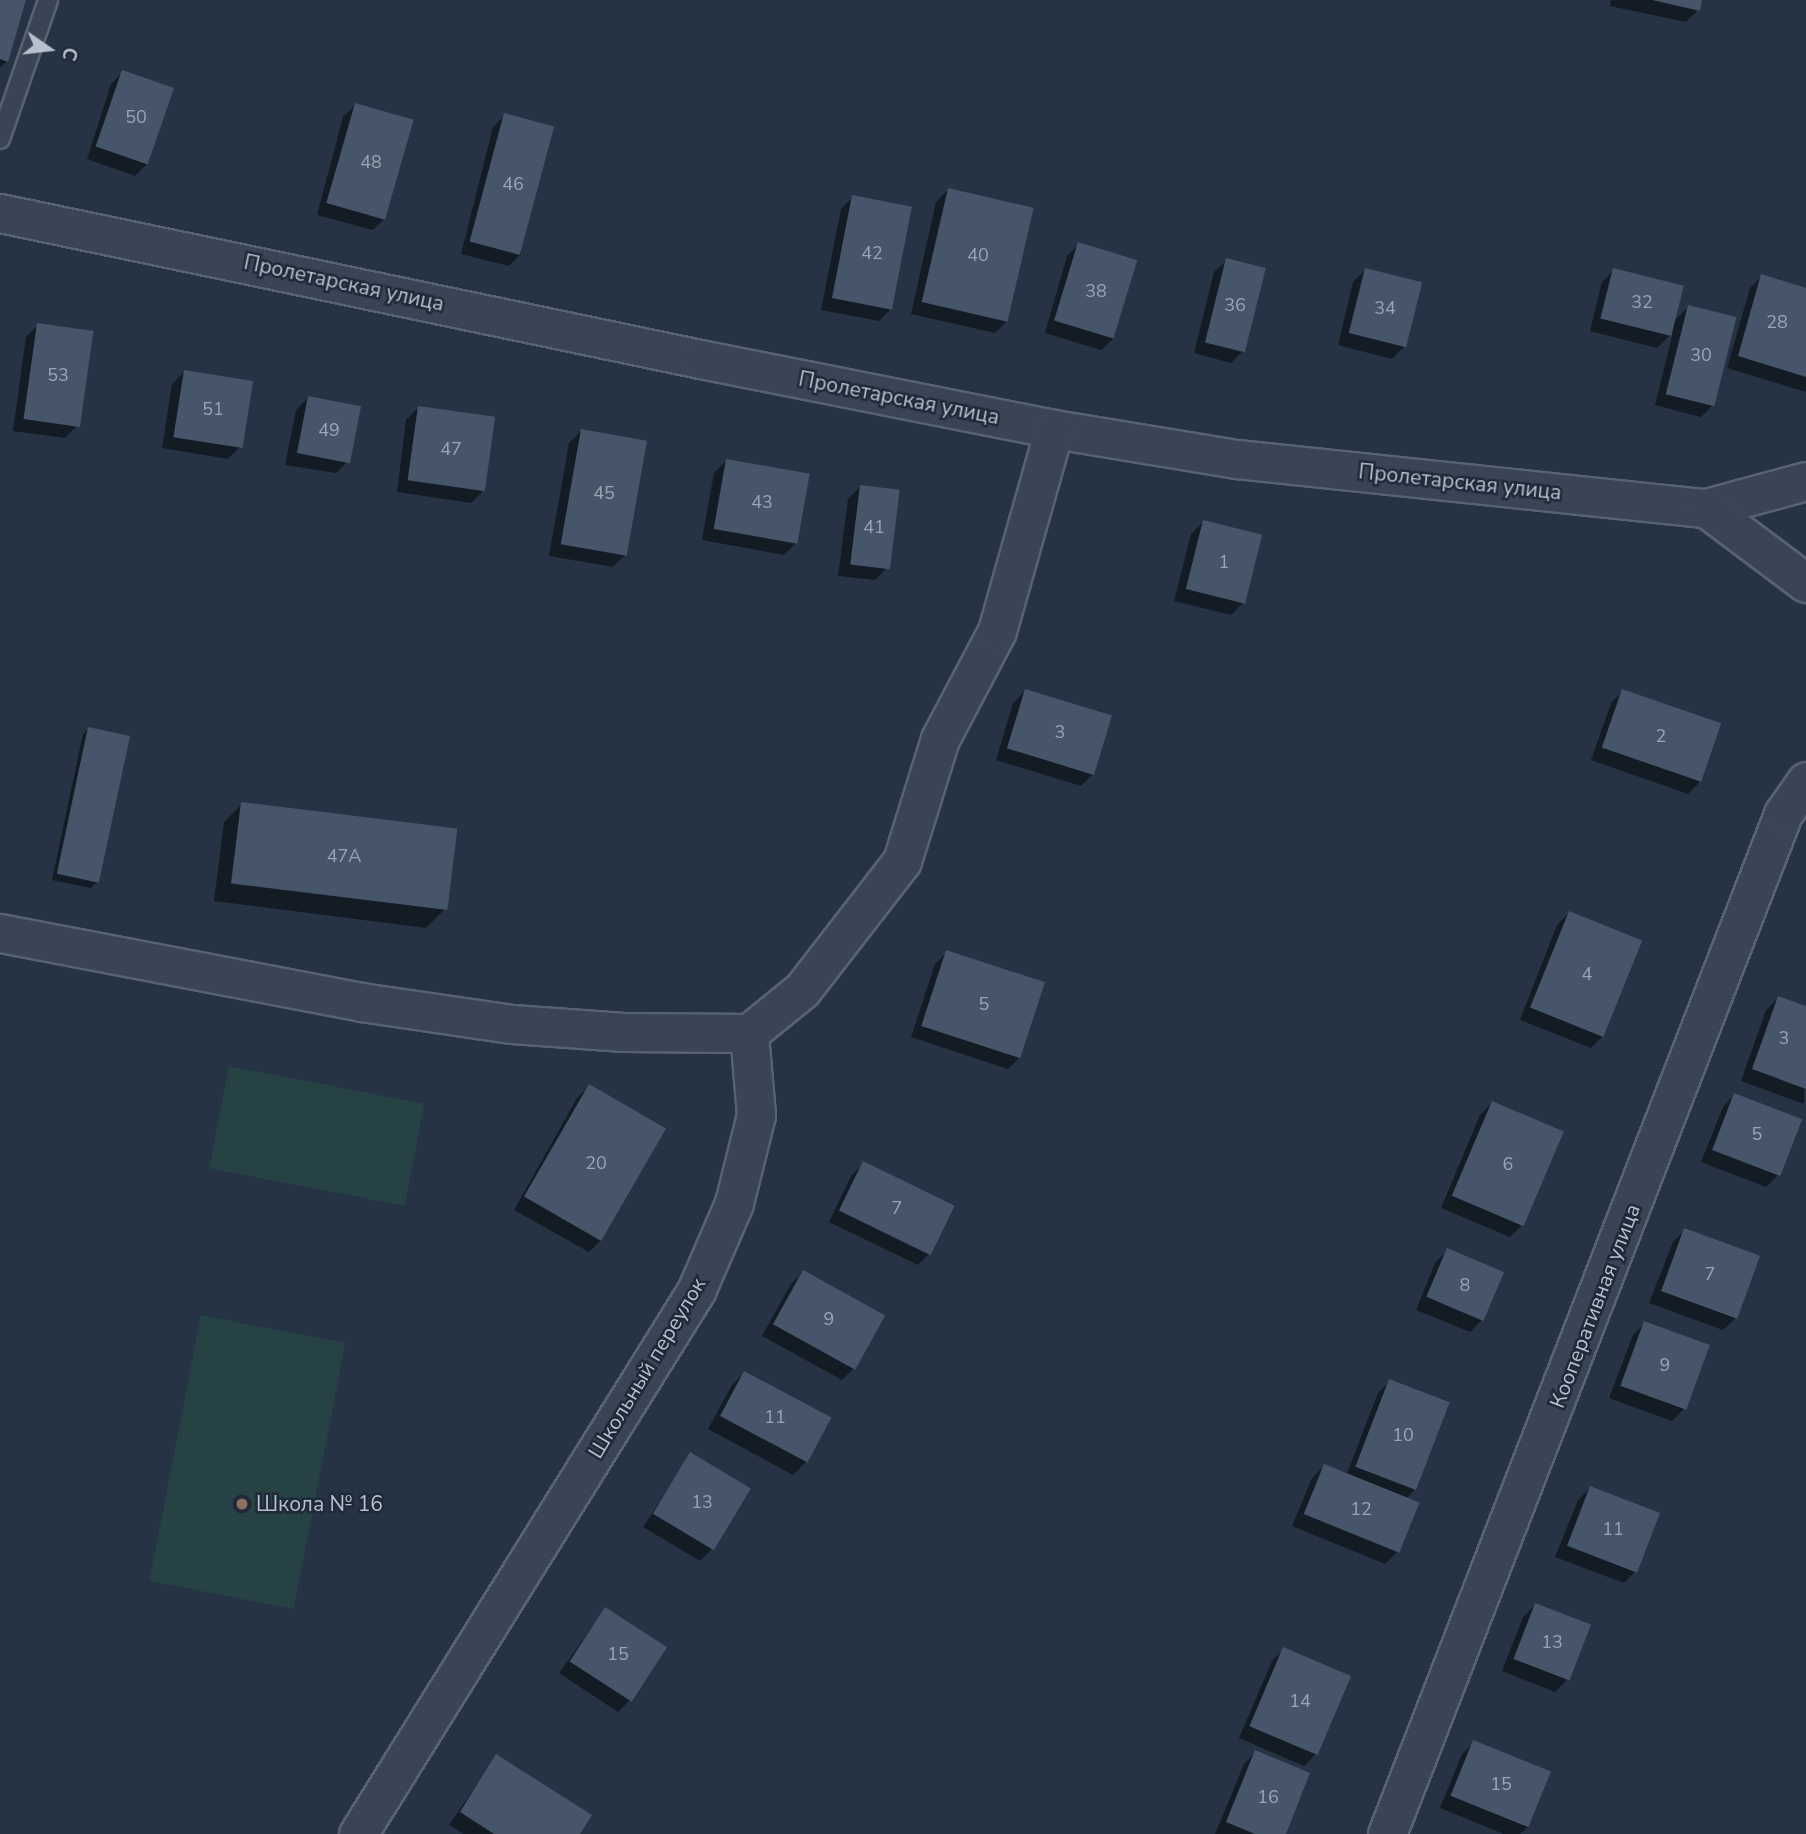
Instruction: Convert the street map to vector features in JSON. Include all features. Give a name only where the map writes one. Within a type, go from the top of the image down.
[{"type":"street","name":"Пролетарская улица","points":[[0,213],[1054,429],[1237,459],[1706,508],[1806,481]]},
{"type":"street","points":[[0,933],[361,1002],[512,1024],[624,1032],[748,1033],[802,990],[902,861],[940,739],[997,631],[1054,429]]},
{"type":"street","points":[[1706,508],[1806,583]]},
{"type":"street","name":"Кооперативная улица","points":[[1387,1834],[1783,814],[1806,781]]},
{"type":"street","name":"Школьный переулок","points":[[358,1834],[696,1291],[734,1203],[756,1115],[748,1033]]},
{"type":"lane","points":[[0,139],[48,0]]},
{"type":"green space","points":[[229,1066],[424,1104],[404,1206],[209,1168]]},
{"type":"green space","points":[[201,1315],[345,1343],[294,1609],[149,1581]]},
{"type":"building","points":[[0,0],[26,0],[8,62],[0,59]]},
{"type":"building","points":[[1652,0],[1702,0],[1700,11]]},
{"type":"building","points":[[122,70],[174,88],[148,164],[96,147]]},
{"type":"building","points":[[355,103],[414,120],[385,220],[326,203]]},
{"type":"building","points":[[504,113],[554,126],[520,255],[470,241]]},
{"type":"building","points":[[948,188],[1034,208],[1007,322],[922,302]]},
{"type":"building","points":[[852,195],[912,207],[892,310],[832,298]]},
{"type":"building","points":[[1078,242],[1137,260],[1113,339],[1054,320]]},
{"type":"building","points":[[1226,258],[1266,268],[1245,352],[1205,342]]},
{"type":"building","points":[[1365,268],[1422,282],[1406,347],[1349,333]]},
{"type":"building","points":[[1613,268],[1684,286],[1671,336],[1600,318]]},
{"type":"building","points":[[1761,274],[1806,288],[1806,377],[1738,356]]},
{"type":"building","points":[[1688,305],[1737,317],[1714,406],[1666,394]]},
{"type":"building","points":[[37,323],[93,331],[80,427],[24,419]]},
{"type":"building","points":[[184,370],[253,381],[243,448],[173,437]]},
{"type":"building","points":[[308,396],[361,406],[350,463],[297,453]]},
{"type":"building","points":[[418,406],[495,417],[485,491],[408,480]]},
{"type":"building","points":[[581,429],[647,441],[627,556],[561,544]]},
{"type":"building","points":[[726,459],[810,474],[797,544],[714,529]]},
{"type":"building","points":[[860,485],[900,490],[890,569],[850,564]]},
{"type":"building","points":[[1203,520],[1262,535],[1245,604],[1186,589]]},
{"type":"building","points":[[1025,689],[1112,716],[1094,775],[1007,748]]},
{"type":"building","points":[[1622,689],[1721,723],[1701,782],[1602,748]]},
{"type":"building","points":[[88,727],[130,736],[99,883],[57,874]]},
{"type":"building","points":[[241,802],[457,829],[447,910],[231,883]]},
{"type":"building","points":[[1569,911],[1642,941],[1603,1037],[1530,1007]]},
{"type":"building","points":[[946,950],[1045,982],[1020,1058],[921,1026]]},
{"type":"building","points":[[1778,996],[1806,1006],[1806,1089],[1752,1069]]},
{"type":"building","points":[[589,1084],[666,1128],[601,1241],[524,1197]]},
{"type":"building","points":[[1734,1093],[1802,1119],[1780,1176],[1712,1150]]},
{"type":"building","points":[[1492,1101],[1564,1131],[1524,1226],[1452,1196]]},
{"type":"building","points":[[863,1161],[955,1206],[931,1255],[839,1210]]},
{"type":"building","points":[[1684,1228],[1760,1256],[1737,1319],[1661,1291]]},
{"type":"building","points":[[1447,1248],[1504,1272],[1483,1321],[1426,1297]]},
{"type":"building","points":[[803,1270],[885,1316],[855,1370],[773,1324]]},
{"type":"building","points":[[1644,1321],[1710,1345],[1686,1410],[1620,1386]]},
{"type":"building","points":[[744,1371],[831,1417],[807,1463],[720,1416]]},
{"type":"building","points":[[1389,1379],[1450,1402],[1416,1490],[1355,1467]]},
{"type":"building","points":[[690,1452],[751,1489],[714,1550],[653,1514]]},
{"type":"building","points":[[1324,1464],[1419,1503],[1399,1553],[1304,1514]]},
{"type":"building","points":[[1590,1486],[1660,1513],[1637,1573],[1567,1546]]},
{"type":"building","points":[[1535,1603],[1591,1625],[1570,1681],[1513,1659]]},
{"type":"building","points":[[605,1607],[667,1647],[632,1702],[570,1662]]},
{"type":"building","points":[[1283,1647],[1351,1676],[1318,1755],[1249,1726]]},
{"type":"building","points":[[1473,1740],[1551,1771],[1528,1827],[1451,1796]]},
{"type":"building","points":[[1255,1750],[1310,1773],[1286,1834],[1255,1834],[1226,1822]]},
{"type":"building","points":[[496,1754],[592,1815],[580,1834],[494,1834],[460,1812]]},
{"type":"place","name":"Школа № 16","points":[[242,1504]]}]
